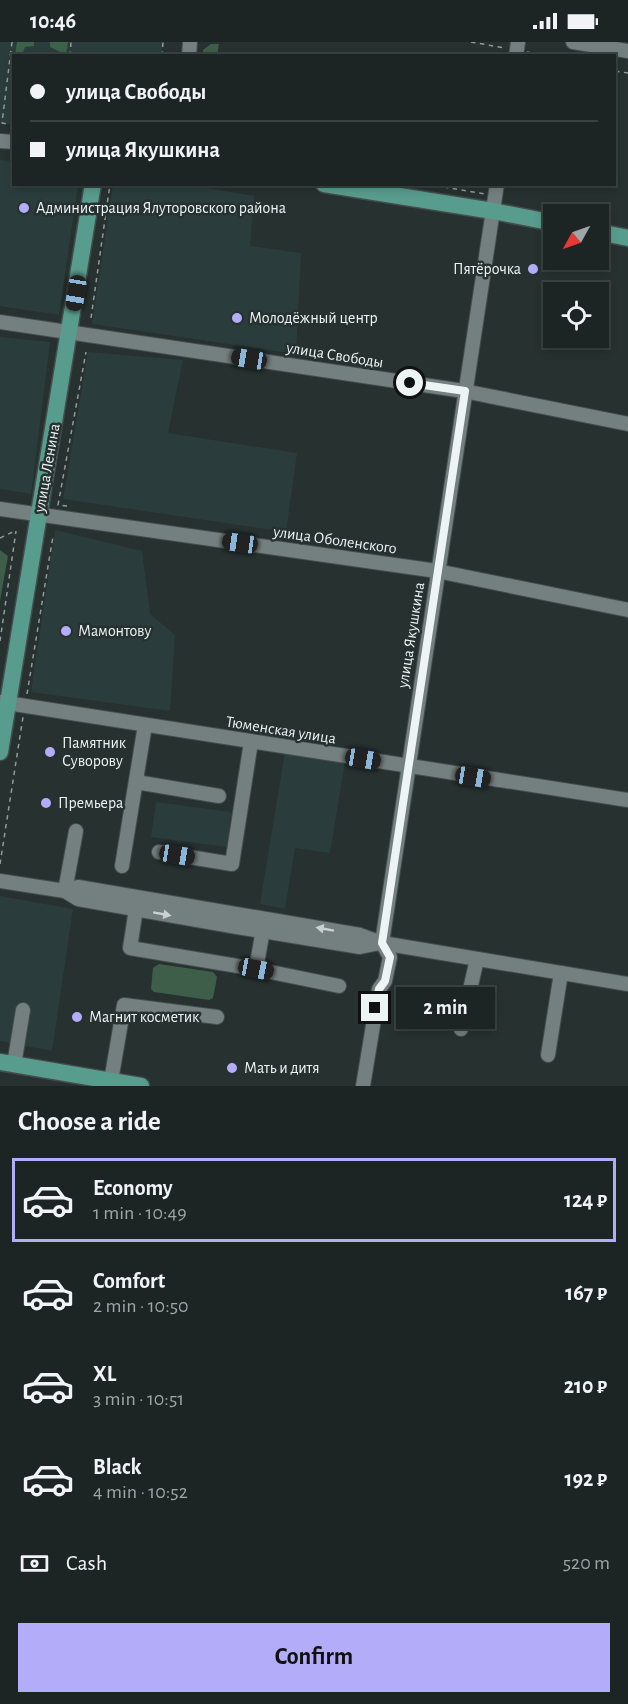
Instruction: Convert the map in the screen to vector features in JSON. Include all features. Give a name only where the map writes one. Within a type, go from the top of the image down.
[{"type":"main road","name":"улица Ленина","points":[[0,752],[4,702],[39,514],[93,186]]},
{"type":"main road","points":[[350,186],[495,197],[543,218]]},
{"type":"main road","points":[[609,234],[628,238]]},
{"type":"main road","points":[[7,1064],[141,1086]]},
{"type":"street","points":[[573,42],[604,44],[628,51]]},
{"type":"street","name":"улица Якушкина","points":[[363,1086],[379,989],[385,981],[390,957],[382,943],[495,197]]},
{"type":"street","name":"улица Свободы","points":[[0,322],[465,391],[628,424]]},
{"type":"street","name":"улица Оболенского","points":[[0,509],[437,571],[628,610]]},
{"type":"street","name":"Тюменская улица","points":[[4,702],[628,800]]},
{"type":"street","points":[[122,866],[145,725]]},
{"type":"street","points":[[159,852],[231,864],[252,742]]},
{"type":"street","points":[[136,782],[219,796]]},
{"type":"street","points":[[65,891],[76,831]]},
{"type":"street","points":[[0,881],[65,891],[78,899],[137,904],[264,925],[360,935],[382,943],[628,984]]},
{"type":"street","points":[[137,904],[130,948],[256,969],[339,986]]},
{"type":"street","points":[[256,969],[264,925]]},
{"type":"street","points":[[462,1029],[477,960]]},
{"type":"street","points":[[548,1055],[561,973]]},
{"type":"street","points":[[111,1081],[124,1005],[217,1017]]},
{"type":"street","points":[[7,1064],[23,1010]]},
{"type":"path","points":[[1,123],[12,42]]},
{"type":"path","points":[[91,318],[110,186]]},
{"type":"path","points":[[437,186],[495,197]]},
{"type":"path","points":[[58,505],[86,352]]},
{"type":"path","points":[[0,538],[16,531],[0,641]]},
{"type":"shaded area","points":[[0,42],[163,42],[162,54],[12,54],[12,125],[0,123]]},
{"type":"shaded area","points":[[0,160],[12,161],[12,186],[78,186],[59,315],[0,306]]},
{"type":"shaded area","points":[[113,186],[196,186],[254,196],[250,246],[301,253],[296,354],[92,324]]},
{"type":"shaded area","points":[[0,337],[50,342],[31,494],[0,489]]},
{"type":"shaded area","points":[[88,352],[183,360],[168,433],[297,453],[286,532],[63,499]]},
{"type":"shaded area","points":[[55,530],[142,551],[150,614],[175,635],[170,711],[31,692]]},
{"type":"shaded area","points":[[285,752],[345,762],[330,853],[295,848],[285,909],[260,904]]},
{"type":"shaded area","points":[[156,802],[231,812],[227,847],[151,837]]},
{"type":"shaded area","points":[[0,896],[73,909],[52,1051],[0,1041]]},
{"type":"green space","points":[[17,42],[34,42],[34,46],[25,47],[22,54],[15,54]]},
{"type":"green space","points":[[50,42],[68,42],[66,54],[50,47]]},
{"type":"green space","points":[[211,44],[219,44],[217,54],[203,54],[203,50]]},
{"type":"green space","points":[[0,550],[8,556],[0,601]]},
{"type":"green space","points":[[159,964],[213,972],[217,977],[213,998],[209,1000],[154,992],[151,989],[153,968]]},
{"type":"place","name":"Администрация Ялуторовского района","points":[[24,208]]},
{"type":"place","name":"Пятёрочка","points":[[533,269]]},
{"type":"place","name":"Молодёжный центр","points":[[237,318]]},
{"type":"place","name":"Мамонтову","points":[[66,631]]},
{"type":"place","name":"Памятник Суворову","points":[[50,752]]},
{"type":"place","name":"Премьера","points":[[46,803]]},
{"type":"place","name":"Магнит косметик","points":[[77,1017]]},
{"type":"place","name":"Мать и дитя","points":[[232,1068]]},
{"type":"route","points":[[375,1008],[379,989],[385,981],[390,957],[382,943],[465,391],[410,383]]}]
